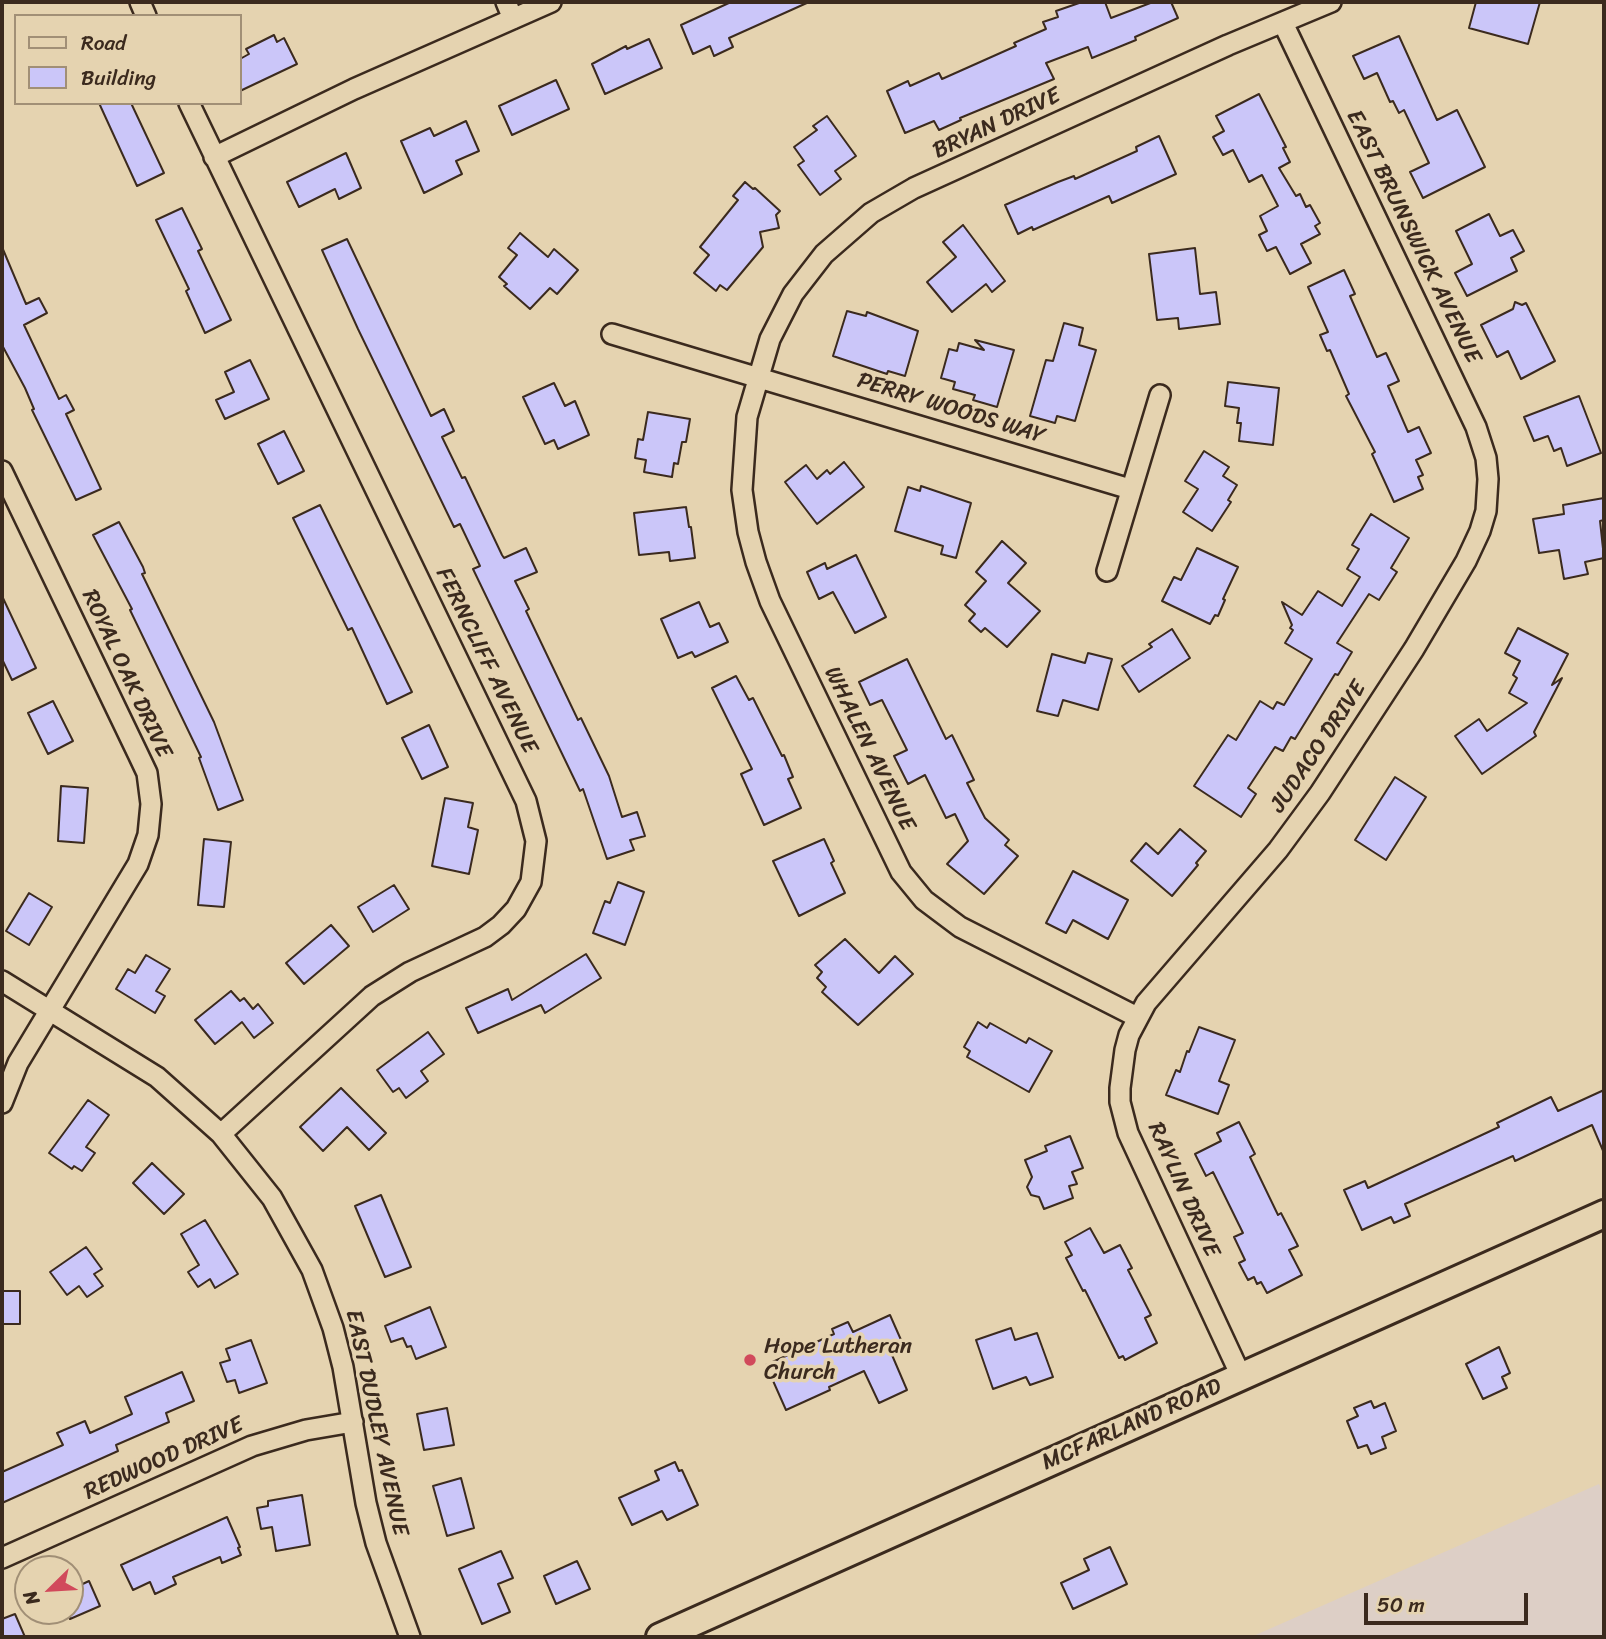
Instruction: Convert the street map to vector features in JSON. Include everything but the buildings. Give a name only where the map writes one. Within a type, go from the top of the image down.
[{"type":"street","points":[[214,157],[509,10],[551,2]]},
{"type":"street","name":"BRYAN DRIVE","points":[[758,377],[770,338],[793,293],[824,254],[872,213],[914,188],[1228,45],[1331,2]]},
{"type":"street","name":"EAST BRUNSWICK AVENUE","points":[[1283,23],[1476,427],[1486,458],[1488,475]]},
{"type":"street","name":"FERNCLIFF AVENUE","points":[[190,105],[526,801],[536,841],[531,882],[516,909],[501,925],[485,937],[410,972],[372,996],[220,1134]]},
{"type":"street","name":"PERRY WOODS WAY","points":[[612,334],[1130,489]]},
{"type":"street","name":"WHALEN AVENUE","points":[[758,377],[747,417],[742,469],[744,511],[755,562],[771,601],[901,872],[924,900],[960,927],[1138,1017]]},
{"type":"street","points":[[1107,571],[1160,395]]},
{"type":"street","name":"ROYAL OAK DRIVE","points":[[2,471],[147,773],[151,804],[148,835],[138,864],[11,1076],[2,1103]]},
{"type":"street","name":"JUDACO DRIVE","points":[[1138,1017],[1157,988],[1278,850],[1320,793],[1414,649],[1466,561],[1480,531],[1486,511],[1488,475]]},
{"type":"street","name":"EAST DUDLEY AVENUE","points":[[2,981],[149,1072],[193,1107],[220,1134],[272,1198],[312,1270],[333,1328],[343,1367],[366,1503],[376,1543],[411,1637]]},
{"type":"street","name":"RAYLIN DRIVE","points":[[1138,1017],[1125,1050],[1120,1077],[1121,1102],[1128,1133],[1241,1376]]},
{"type":"street","name":"MCFARLAND ROAD","points":[[660,1637],[1604,1214]]},
{"type":"street","name":"REDWOOD DRIVE","points":[[2,1558],[252,1446],[306,1430],[352,1422]]},
{"type":"shaded area","points":[[1599,1484],[1604,1495],[1604,1637],[1251,1637]]},
{"type":"place","name":"Hope Lutheran Church","points":[[750,1360]]}]
